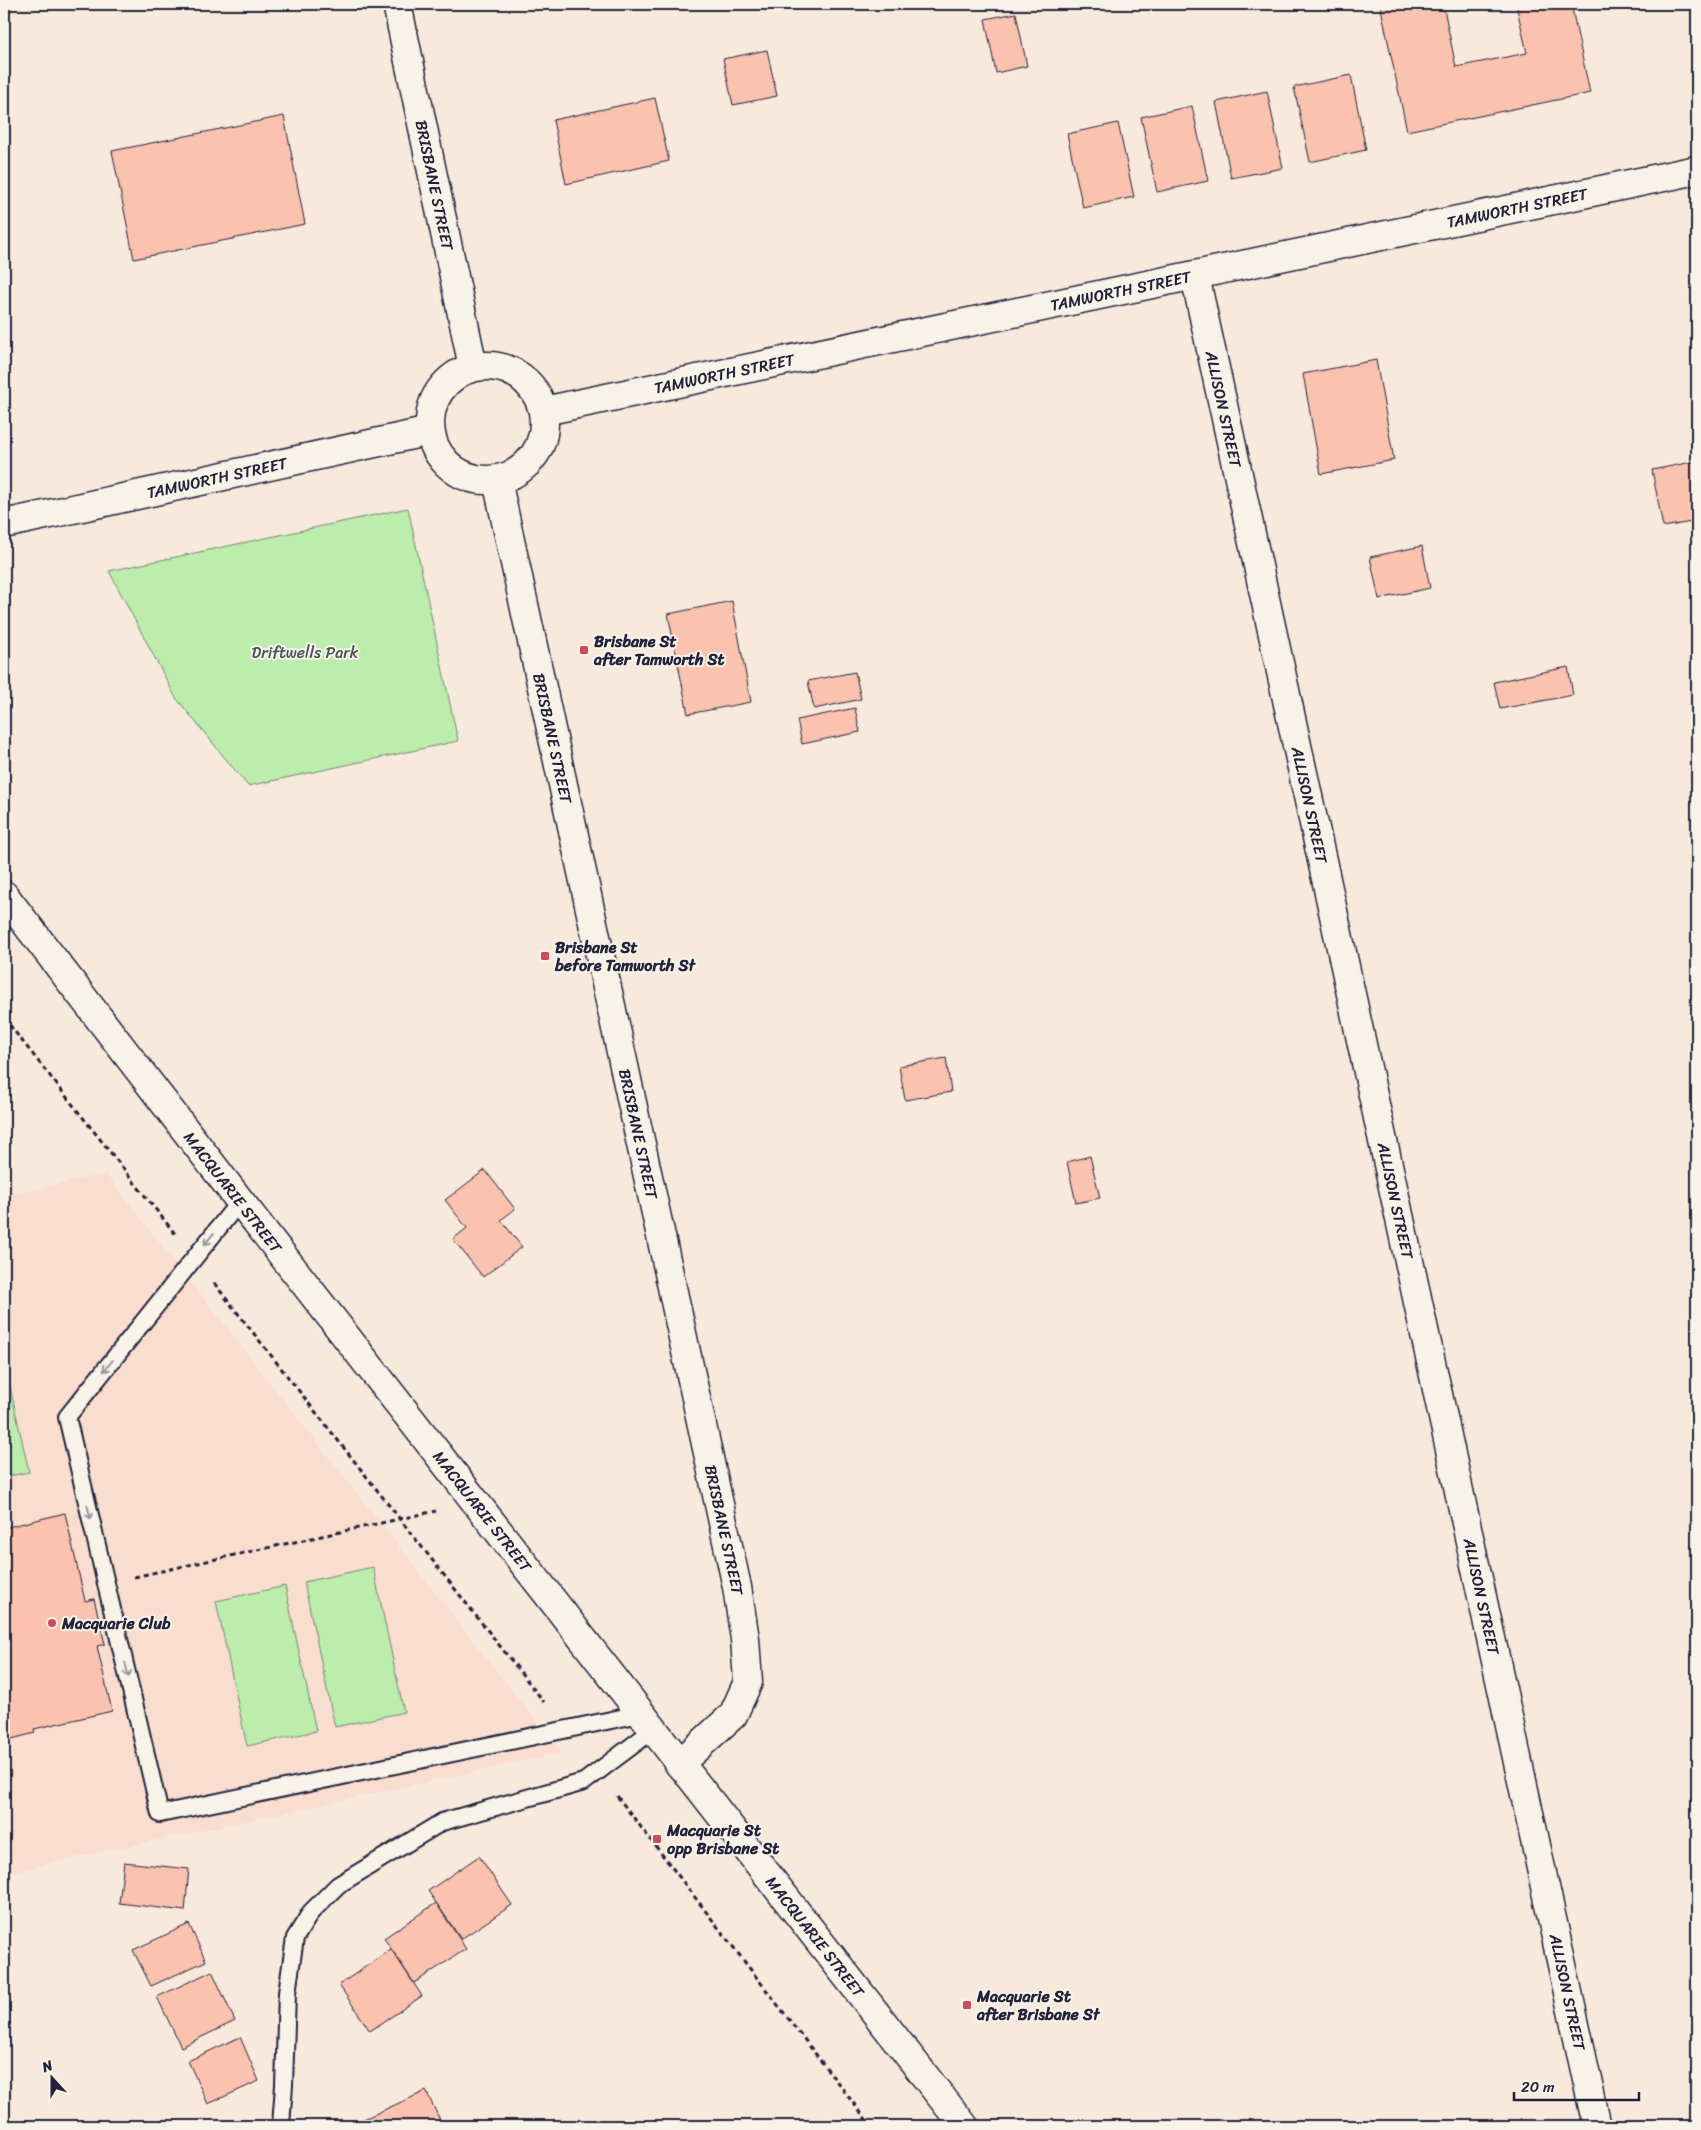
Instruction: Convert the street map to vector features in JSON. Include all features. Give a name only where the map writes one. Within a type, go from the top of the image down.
[{"type":"street","name":"BRISBANE STREET","points":[[398,4],[473,367]]},
{"type":"street","name":"TAMWORTH STREET","points":[[544,410],[1697,170]]},
{"type":"street","name":"ALLISON STREET","points":[[1195,276],[1597,2126]]},
{"type":"street","points":[[491,365],[509,370],[525,379],[536,393],[544,410],[544,429],[540,447],[529,462],[515,474],[497,480],[478,480],[460,474],[446,464],[435,448],[430,430],[430,414],[435,398],[445,384],[458,374],[473,367],[491,365]]},
{"type":"street","name":"TAMWORTH STREET","points":[[4,524],[430,430]]},
{"type":"street","name":"BRISBANE STREET","points":[[497,480],[737,1587],[745,1639],[748,1682],[733,1715],[679,1764]]},
{"type":"street","name":"MACQUARIE STREET","points":[[4,894],[240,1201],[964,2126]]},
{"type":"lane","points":[[240,1201],[67,1417],[160,1814],[566,1730],[646,1722]]},
{"type":"lane","points":[[281,2126],[287,1992],[295,1938],[311,1912],[338,1884],[442,1822],[584,1782],[598,1771],[646,1722]]},
{"type":"path","points":[[4,1018],[566,1730]]},
{"type":"path","points":[[106,1583],[475,1502]]},
{"type":"path","points":[[598,1771],[871,2126]]},
{"type":"shaded area","name":"Macquarie Club","points":[[106,1174],[561,1753],[4,1873],[4,1196]]},
{"type":"green space","name":"Driftwells Park","points":[[408,508],[458,741],[248,786],[176,698],[109,571]]},
{"type":"green space","points":[[4,1360],[29,1472],[4,1477]]},
{"type":"green space","points":[[373,1567],[404,1712],[335,1727],[304,1582]]},
{"type":"green space","points":[[285,1586],[316,1731],[247,1746],[216,1601]]},
{"type":"building","points":[[1380,4],[1443,4],[1456,67],[1527,53],[1516,4],[1571,4],[1590,93],[1407,131]]},
{"type":"building","points":[[1016,13],[1027,66],[996,73],[985,19]]},
{"type":"building","points":[[767,50],[777,96],[733,105],[723,59]]},
{"type":"building","points":[[1351,75],[1366,150],[1310,162],[1294,87]]},
{"type":"building","points":[[1267,91],[1283,168],[1231,178],[1216,102]]},
{"type":"building","points":[[655,98],[669,161],[566,184],[553,120]]},
{"type":"building","points":[[1192,106],[1208,181],[1157,192],[1141,117]]},
{"type":"building","points":[[284,116],[305,224],[134,259],[112,151]]},
{"type":"building","points":[[1118,123],[1134,197],[1083,208],[1067,134]]},
{"type":"building","points":[[1376,360],[1394,460],[1321,474],[1303,374]]},
{"type":"building","points":[[1697,461],[1697,521],[1663,527],[1652,470]]},
{"type":"building","points":[[1422,546],[1430,588],[1379,599],[1370,557]]},
{"type":"building","points":[[732,601],[751,702],[688,714],[668,614]]},
{"type":"building","points":[[1568,667],[1573,695],[1500,709],[1494,682]]},
{"type":"building","points":[[855,672],[861,699],[814,709],[808,681]]},
{"type":"building","points":[[855,708],[860,732],[802,744],[797,720]]},
{"type":"building","points":[[946,1058],[951,1092],[905,1100],[899,1066]]},
{"type":"building","points":[[1090,1156],[1100,1198],[1076,1203],[1067,1162]]},
{"type":"building","points":[[485,1170],[515,1209],[501,1220],[522,1247],[483,1277],[453,1239],[467,1228],[445,1200]]},
{"type":"building","name":"Macquarie Club","points":[[65,1513],[85,1601],[94,1599],[105,1644],[97,1646],[112,1711],[34,1729],[35,1733],[4,1741],[4,1528]]},
{"type":"building","points":[[479,1856],[512,1905],[461,1939],[428,1891]]},
{"type":"building","points":[[124,1862],[189,1869],[185,1911],[119,1903]]},
{"type":"building","points":[[436,1903],[466,1949],[414,1983],[384,1938]]},
{"type":"building","points":[[189,1924],[206,1961],[151,1986],[133,1950]]},
{"type":"building","points":[[391,1949],[422,1996],[370,2031],[339,1985]]},
{"type":"building","points":[[212,1971],[235,2021],[181,2047],[157,1997]]},
{"type":"building","points":[[240,2037],[259,2081],[208,2104],[188,2061]]},
{"type":"building","points":[[426,2091],[443,2126],[348,2126]]},
{"type":"place","name":"Brisbane St after Tamworth St","points":[[584,650]]},
{"type":"place","name":"Brisbane St before Tamworth St","points":[[545,956]]},
{"type":"place","name":"Macquarie Club","points":[[52,1623]]},
{"type":"place","name":"Macquarie St opp Brisbane St","points":[[657,1839]]},
{"type":"place","name":"Macquarie St after Brisbane St","points":[[967,2005]]}]
